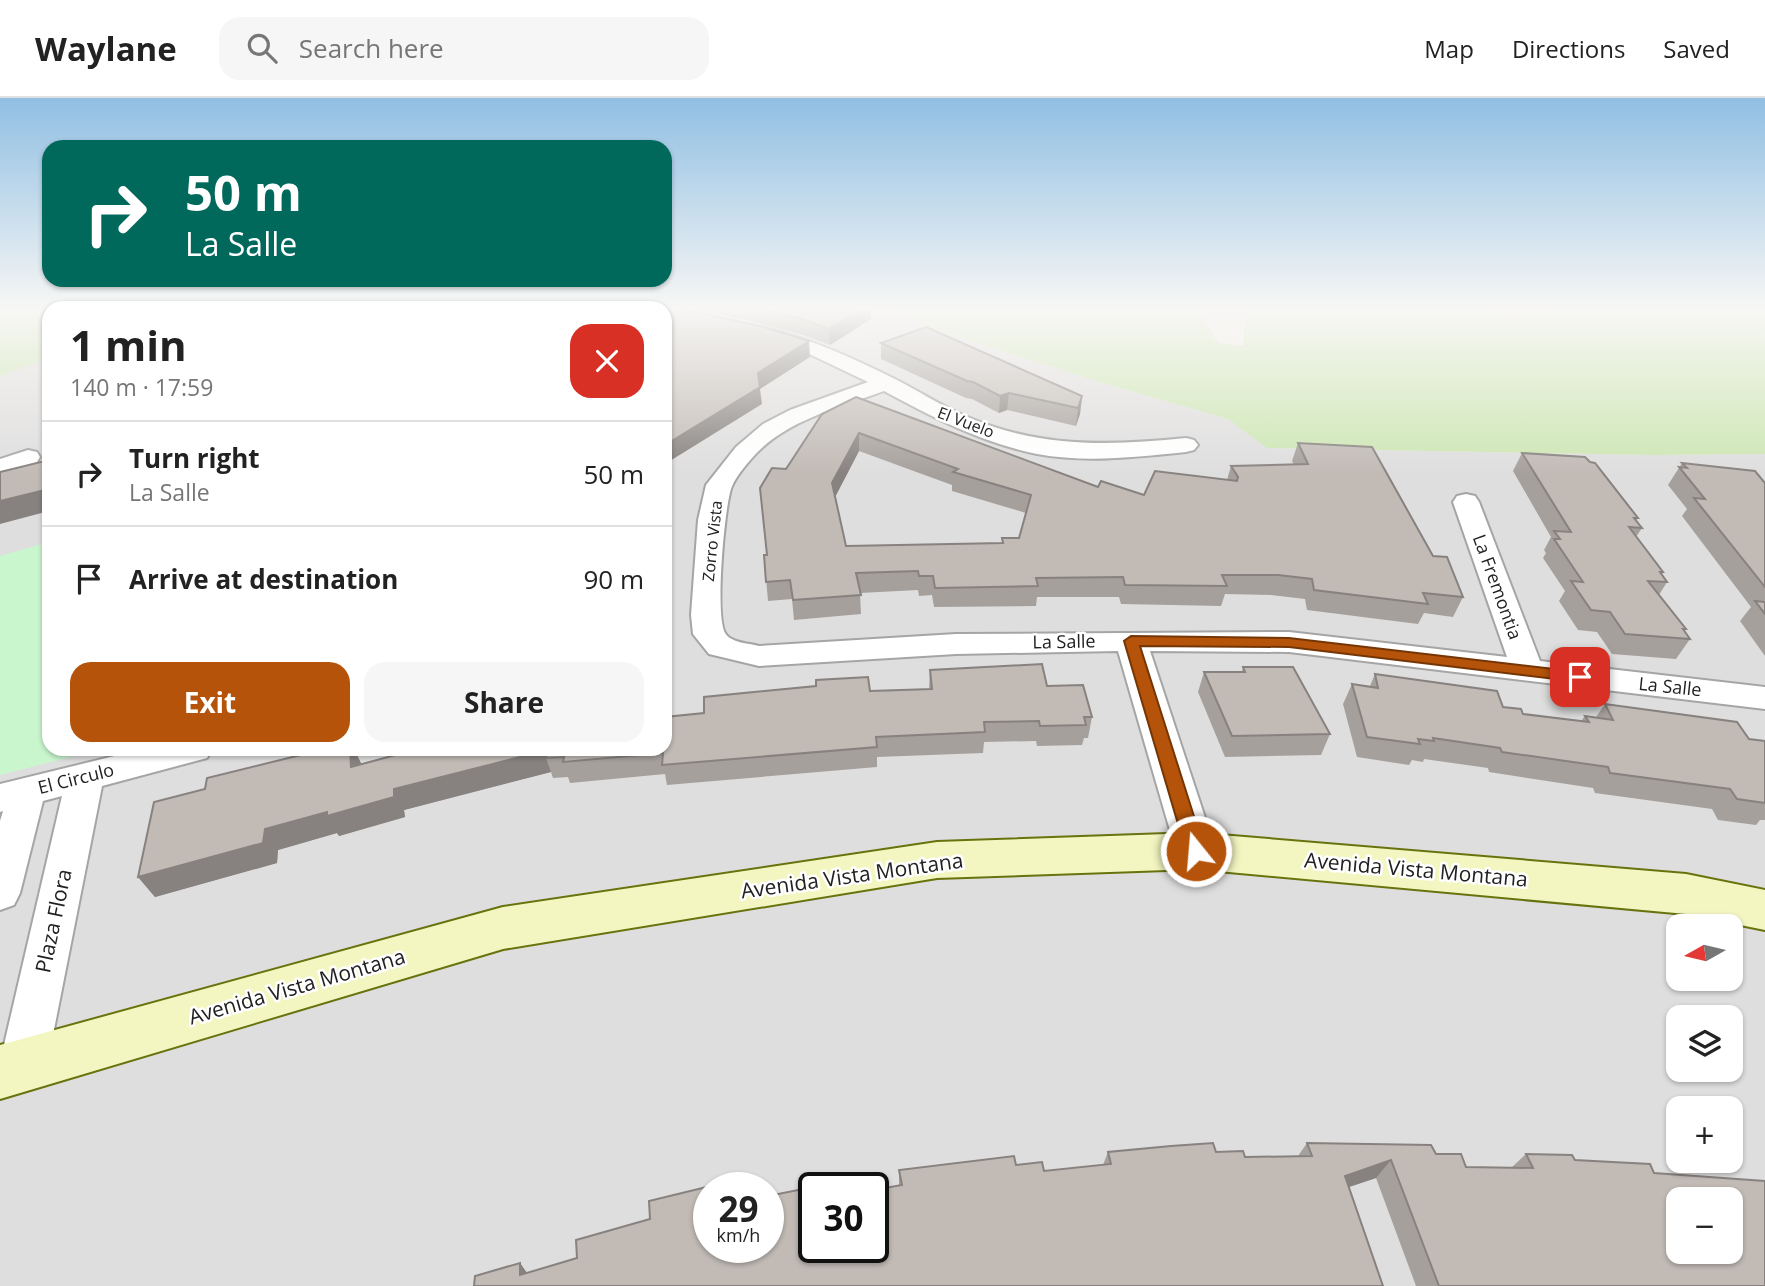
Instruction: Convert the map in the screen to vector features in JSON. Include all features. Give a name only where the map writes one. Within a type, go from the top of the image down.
[{"type":"street","name":"El Vuelo","points":[[845,363],[954,420],[1040,447],[1116,452],[1186,445]]},
{"type":"street","name":"Zorro Vista","points":[[738,653],[720,647],[709,634],[706,615],[711,520],[719,485],[744,452],[771,429],[798,415],[886,383]]},
{"type":"street","points":[[0,467],[29,457]]},
{"type":"street","name":"La Fremontia","points":[[1466,502],[1528,671]]},
{"type":"street","points":[[1131,641],[1196,851]]},
{"type":"street","name":"La Salle","points":[[738,653],[759,656],[956,644],[1289,642],[1765,698]]},
{"type":"street","name":"El Circulo","points":[[14,795],[166,756]]},
{"type":"street","name":"Plaza Flora","points":[[11,1068],[85,776]]},
{"type":"street","points":[[0,893],[14,795]]},
{"type":"street","name":"Avenida Vista Montana","points":[[11,1068],[503,928],[937,860],[1196,851],[1686,894],[1765,909]]},
{"type":"shaded area","points":[[34,363],[42,363],[42,756],[672,756],[672,363],[1041,363],[1228,419],[1268,448],[1654,455],[1765,454],[1765,1286],[0,1286],[0,376]]},
{"type":"green space","points":[[0,363],[34,363],[0,376]]},
{"type":"green space","points":[[1041,363],[1765,363],[1765,454],[1654,455],[1267,448],[1228,419]]},
{"type":"green space","points":[[42,544],[42,756],[74,756],[0,775],[0,556]]},
{"type":"building","points":[[672,363],[773,363],[758,373],[760,387],[672,441]]},
{"type":"building","points":[[927,363],[1008,363],[1082,396],[1078,408],[1009,393],[1000,396]]},
{"type":"building","points":[[856,397],[1098,487],[1101,481],[1144,495],[1155,471],[1237,481],[1238,477],[1231,466],[1308,464],[1298,443],[1372,447],[1433,556],[1447,557],[1463,597],[1423,593],[1428,604],[1314,590],[1312,579],[1278,575],[1222,575],[1227,586],[1125,585],[1123,577],[1036,578],[1038,586],[935,588],[933,576],[919,576],[918,571],[856,573],[861,595],[793,600],[790,580],[766,582],[764,555],[767,555],[760,488],[772,468],[786,469],[822,414]],"holes":[[[859,433],[958,469],[953,472],[1031,495],[1019,538],[1002,538],[1003,543],[846,546],[832,483]]]},
{"type":"building","points":[[1522,453],[1585,457],[1595,463],[1638,518],[1634,518],[1642,528],[1629,527],[1663,572],[1660,572],[1667,582],[1648,581],[1686,629],[1683,629],[1690,639],[1625,634],[1610,612],[1591,610],[1571,581],[1583,582],[1554,539],[1560,539],[1554,531],[1571,532]]},
{"type":"building","points":[[42,462],[42,491],[0,501],[0,472]]},
{"type":"building","points":[[1682,463],[1755,471],[1765,483],[1765,587],[1694,498],[1705,499],[1679,467],[1687,468]]},
{"type":"building","points":[[1755,601],[1765,602],[1765,614]]},
{"type":"building","points":[[1042,664],[1047,686],[1083,685],[1092,717],[1084,717],[1086,725],[1040,726],[1039,721],[984,722],[985,732],[876,737],[877,747],[662,765],[663,756],[672,756],[672,716],[704,713],[704,697],[816,686],[816,680],[868,677],[870,691],[932,689],[930,670]]},
{"type":"building","points":[[1243,667],[1293,667],[1330,734],[1232,736],[1204,672],[1245,672]]},
{"type":"building","points":[[1375,674],[1497,691],[1503,707],[1521,709],[1523,714],[1589,722],[1585,716],[1613,720],[1605,704],[1737,722],[1749,739],[1765,741],[1765,803],[1737,799],[1730,789],[1610,773],[1608,767],[1502,752],[1500,748],[1433,738],[1434,741],[1418,739],[1420,744],[1367,737],[1352,684],[1378,688]]},
{"type":"building","points":[[297,756],[350,756],[351,767],[392,756],[524,756],[394,789],[394,797],[327,816],[327,812],[265,829],[263,843],[138,877],[154,802],[205,789],[207,778]]},
{"type":"building","points":[[546,756],[630,756],[563,762],[564,757]]},
{"type":"building","points":[[1213,1143],[1216,1152],[1243,1151],[1245,1157],[1312,1156],[1307,1143],[1431,1145],[1436,1154],[1461,1154],[1466,1167],[1533,1168],[1526,1154],[1572,1155],[1575,1160],[1650,1164],[1654,1173],[1765,1181],[1765,1286],[1439,1286],[1391,1160],[1345,1176],[1383,1286],[474,1286],[475,1276],[520,1263],[520,1275],[577,1258],[576,1240],[650,1219],[649,1201],[693,1190],[693,1263],[784,1263],[784,1193],[798,1190],[798,1263],[889,1263],[889,1187],[902,1185],[899,1170],[1014,1156],[1016,1165],[1042,1162],[1044,1171],[1111,1164],[1108,1152]]},
{"type":"route","points":[[1196,851],[1131,641],[1289,642],[1580,677]]}]
